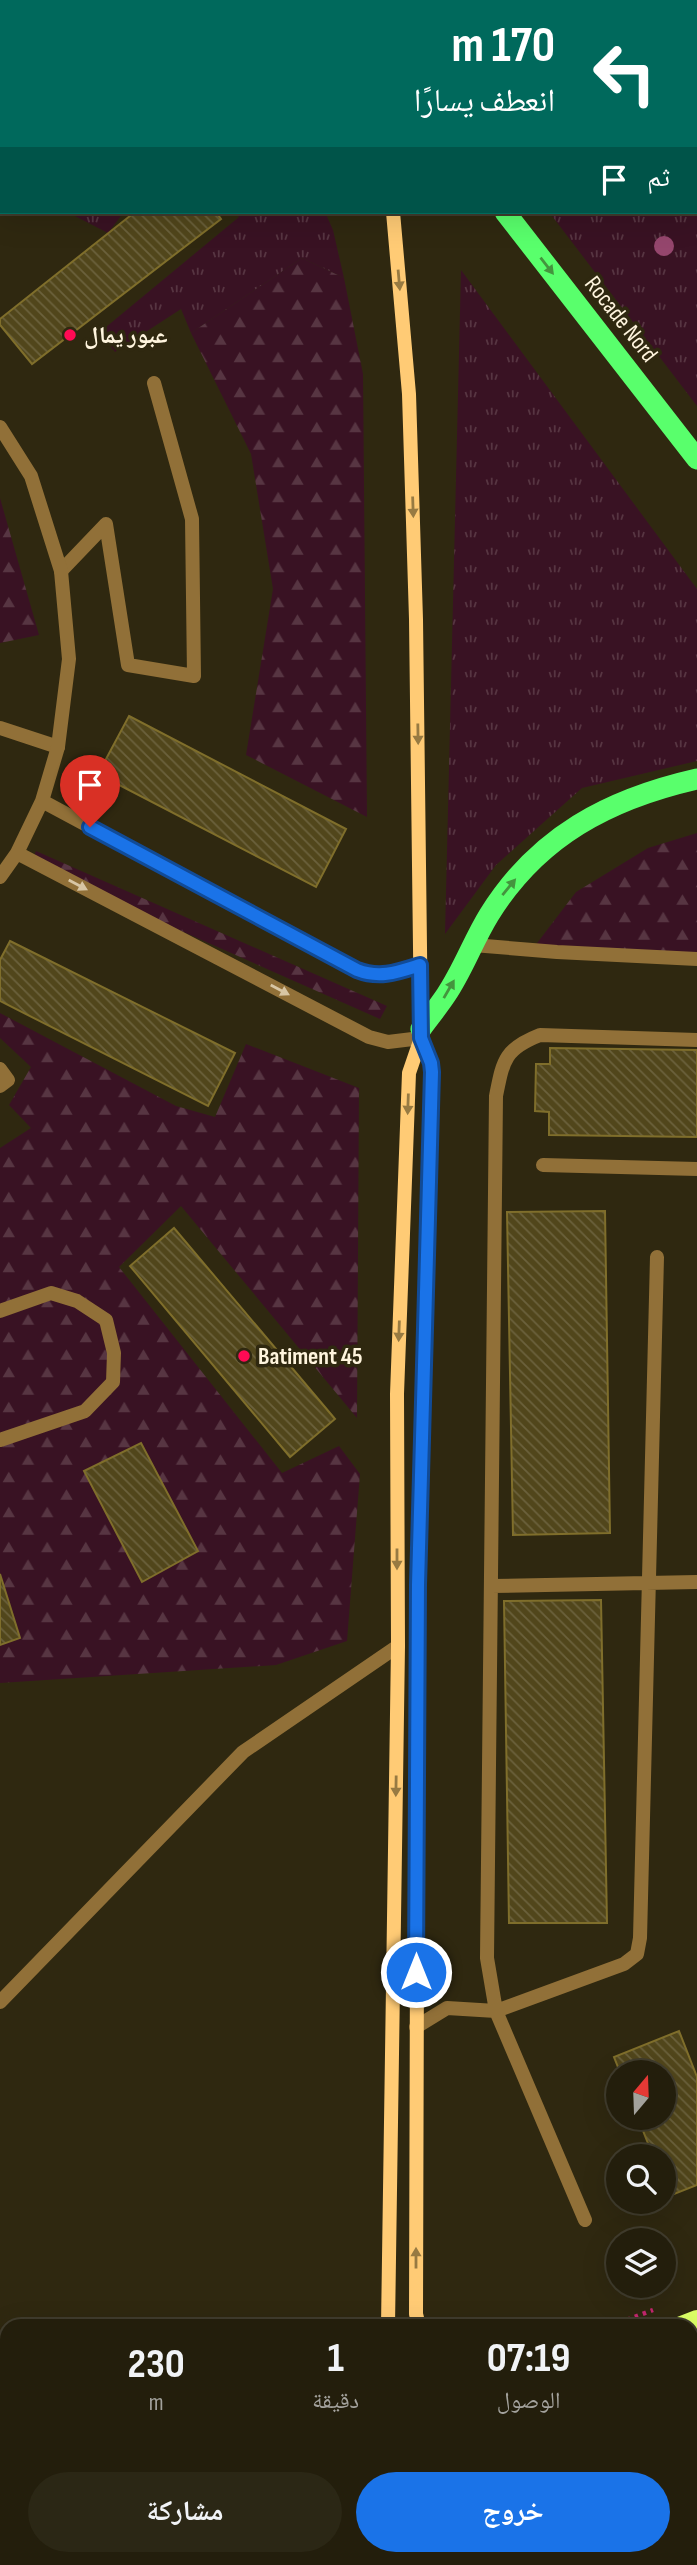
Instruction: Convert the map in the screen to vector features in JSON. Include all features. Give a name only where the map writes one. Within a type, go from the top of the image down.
[{"type":"highway","name":"Rocade Nord","points":[[507,214],[697,459]]},
{"type":"highway","points":[[421,1034],[446,995],[488,916],[506,889],[528,864],[556,839],[588,817],[622,801],[697,779]]},
{"type":"street","points":[[388,2319],[398,1646],[397,1394],[409,1073],[421,1034],[416,619],[410,408],[393,214]]},
{"type":"street","points":[[61,572],[106,524],[128,665],[194,677],[192,519],[154,383]]},
{"type":"street","points":[[0,427],[30,477],[61,572],[69,659],[58,747],[42,801],[18,853],[0,877]]},
{"type":"street","points":[[0,728],[58,747]]},
{"type":"street","points":[[42,801],[357,970],[369,975],[384,975],[420,965]]},
{"type":"street","points":[[18,853],[369,1037],[388,1042],[421,1034]]},
{"type":"street","points":[[473,945],[697,959]]},
{"type":"street","points":[[417,2319],[418,1585],[432,1072],[421,1034]]},
{"type":"street","points":[[585,2220],[496,2011],[487,1958],[496,1096],[502,1065],[519,1044],[540,1035],[697,1040]]},
{"type":"street","points":[[0,1069],[8,1080],[0,1086]]},
{"type":"street","points":[[543,1165],[697,1169]]},
{"type":"street","points":[[416,2027],[447,2008],[496,2011],[624,1964],[637,1954],[640,1938],[657,1257]]},
{"type":"street","points":[[0,1311],[51,1293],[77,1301],[106,1320],[114,1353],[113,1382],[85,1411],[0,1440]]},
{"type":"street","points":[[491,1586],[697,1582]]},
{"type":"street","points":[[397,1589],[418,1585]]},
{"type":"street","points":[[0,2002],[243,1752],[398,1646]]},
{"type":"green space","points":[[71,214],[122,214],[108,233]]},
{"type":"green space","points":[[237,214],[326,214],[333,230],[344,278],[302,258],[191,333],[181,309],[115,352],[100,332],[239,217]]},
{"type":"green space","points":[[551,214],[697,214],[697,406]]},
{"type":"green space","points":[[302,258],[344,278],[363,374],[367,817],[246,755],[273,589],[251,454],[191,333]]},
{"type":"green space","points":[[461,270],[697,589],[697,761],[582,788],[496,865],[445,934]]},
{"type":"green space","points":[[0,498],[39,635],[0,643]]},
{"type":"green space","points":[[697,833],[697,963],[531,951],[576,892],[648,848]]},
{"type":"green space","points":[[36,851],[387,1006],[380,1019],[30,864]]},
{"type":"green space","points":[[0,1013],[176,1106],[215,1117],[246,1044],[359,1088],[357,1418],[181,1206],[119,1267],[282,1473],[339,1446],[360,1474],[347,1641],[276,1665],[0,1683],[0,1148],[31,1128],[9,1105],[31,1067],[0,1038]]},
{"type":"building","points":[[132,214],[217,214],[221,219],[32,364],[0,325],[0,319]]},
{"type":"building","points":[[129,716],[346,829],[316,887],[98,774]]},
{"type":"building","points":[[10,941],[235,1053],[208,1106],[0,1001],[0,960]]},
{"type":"building","points":[[550,1048],[697,1050],[697,1137],[549,1135],[549,1112],[535,1111],[536,1064],[550,1064]]},
{"type":"building","points":[[605,1211],[610,1533],[513,1535],[507,1212]]},
{"type":"building","name":"Batiment 45","points":[[174,1228],[335,1419],[290,1457],[130,1266]]},
{"type":"building","points":[[141,1443],[198,1551],[142,1582],[84,1471]]},
{"type":"building","points":[[0,1574],[20,1638],[0,1645]]},
{"type":"building","points":[[601,1600],[607,1923],[509,1923],[504,1601]]},
{"type":"building","points":[[679,2031],[697,2077],[697,2185],[676,2193],[676,2144],[648,2144],[643,2130],[676,2130],[676,2060],[615,2060],[614,2057]]},
{"type":"place","name":"عبور يمال","points":[[70,335]]},
{"type":"place","name":"Batiment 45","points":[[244,1356]]},
{"type":"route","points":[[90,827],[357,970],[369,975],[384,975],[420,965],[421,1038],[432,1072],[418,1585],[416,1972]]}]
